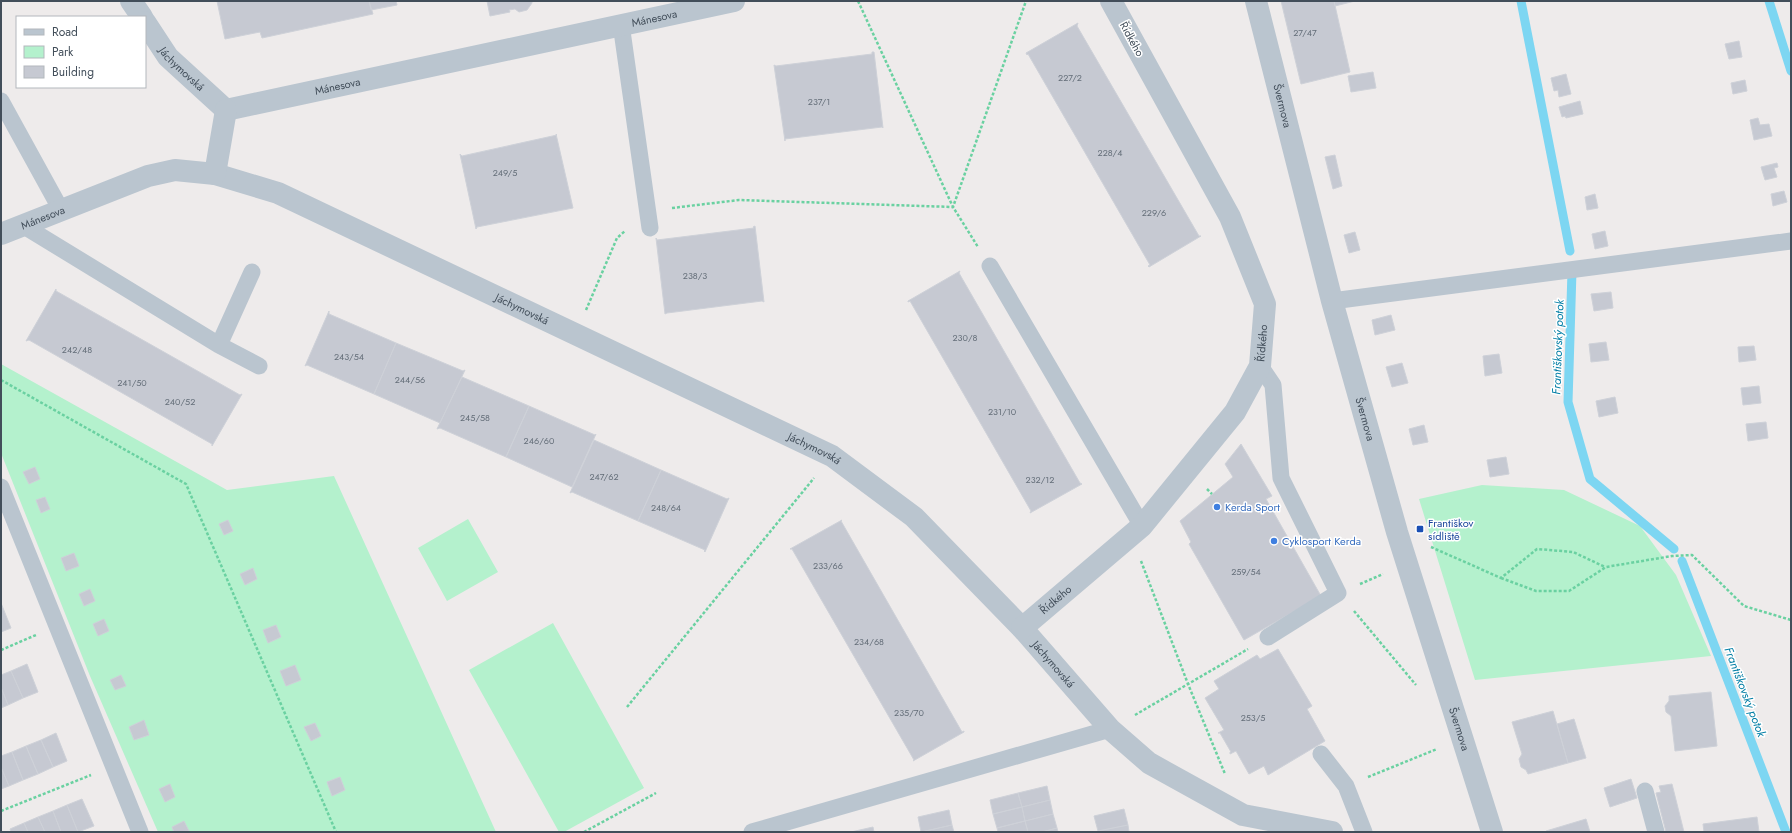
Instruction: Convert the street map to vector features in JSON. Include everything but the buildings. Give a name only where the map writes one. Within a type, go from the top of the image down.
[{"type":"street","points":[[131,1],[141,16]]},
{"type":"street","name":"Mánesova","points":[[226,110],[621,24],[734,1]]},
{"type":"street","name":"Řídkého","points":[[1022,628],[1137,530],[1235,412],[1260,366],[1265,304],[1230,217],[1111,1]]},
{"type":"street","name":"Švermova","points":[[1256,1],[1332,301],[1397,532],[1492,832]]},
{"type":"street","name":"Jáchymovská","points":[[146,24],[168,57],[226,110]]},
{"type":"street","points":[[215,174],[226,110]]},
{"type":"street","name":"Mánesova","points":[[1,234],[155,175],[175,170],[215,174]]},
{"type":"street","name":"Jáchymovská","points":[[215,174],[278,193],[832,456],[914,517],[1022,628],[1110,729],[1149,763],[1242,815],[1332,832]]},
{"type":"lane","points":[[621,24],[649,221]]},
{"type":"lane","points":[[1,101],[61,210]]},
{"type":"lane","points":[[24,226],[219,345],[259,366]]},
{"type":"lane","points":[[1332,301],[1791,241]]},
{"type":"lane","points":[[990,266],[1137,530]]},
{"type":"lane","points":[[219,345],[252,272]]},
{"type":"lane","points":[[1260,366],[1273,385],[1281,478],[1338,592],[1268,637]]},
{"type":"lane","points":[[1,487],[140,832]]},
{"type":"lane","points":[[752,832],[1110,729]]},
{"type":"lane","points":[[1321,754],[1346,786],[1364,832]]},
{"type":"lane","points":[[1645,791],[1656,832]]},
{"type":"path","points":[[858,1],[953,208],[990,266]]},
{"type":"path","points":[[953,208],[1026,1]]},
{"type":"path","points":[[575,334],[617,238],[630,227],[649,221],[739,200],[953,208]]},
{"type":"path","points":[[1,380],[186,484],[336,832]]},
{"type":"path","points":[[628,707],[832,456]]},
{"type":"path","points":[[1137,530],[1188,684],[1242,815]]},
{"type":"path","points":[[1397,532],[1501,578],[1536,591],[1568,590],[1606,567],[1672,556],[1692,555],[1744,606],[1791,620]]},
{"type":"path","points":[[1501,578],[1537,549],[1573,552],[1606,567]]},
{"type":"path","points":[[1338,592],[1421,690]]},
{"type":"path","points":[[1,650],[57,626]]},
{"type":"path","points":[[1139,712],[1244,652]]},
{"type":"path","points":[[1346,786],[1462,739]]},
{"type":"path","points":[[1,811],[114,766]]},
{"type":"path","points":[[584,832],[656,792]]},
{"type":"green space","points":[[1,364],[227,490],[334,476],[496,832],[158,832],[90,676],[1,453]]},
{"type":"green space","points":[[1482,485],[1564,490],[1640,526],[1676,575],[1711,656],[1475,680],[1419,499]]},
{"type":"green space","points":[[468,519],[498,572],[447,601],[418,548]]},
{"type":"green space","points":[[553,623],[644,788],[564,832],[559,832],[469,670]]},
{"type":"waterway","name":"Františkovský potok","points":[[1521,1],[1570,251]]},
{"type":"waterway","points":[[1769,1],[1791,71]]},
{"type":"waterway","name":"Františkovský potok","points":[[1572,271],[1568,402],[1590,479],[1674,549]]},
{"type":"waterway","name":"Františkovský potok","points":[[1682,561],[1786,832]]},
{"type":"place","name":"Kerda Sport","points":[[1217,507]]},
{"type":"place","name":"Františkov sídliště","points":[[1420,529]]},
{"type":"place","name":"Cyklosport Kerda","points":[[1274,541]]}]
